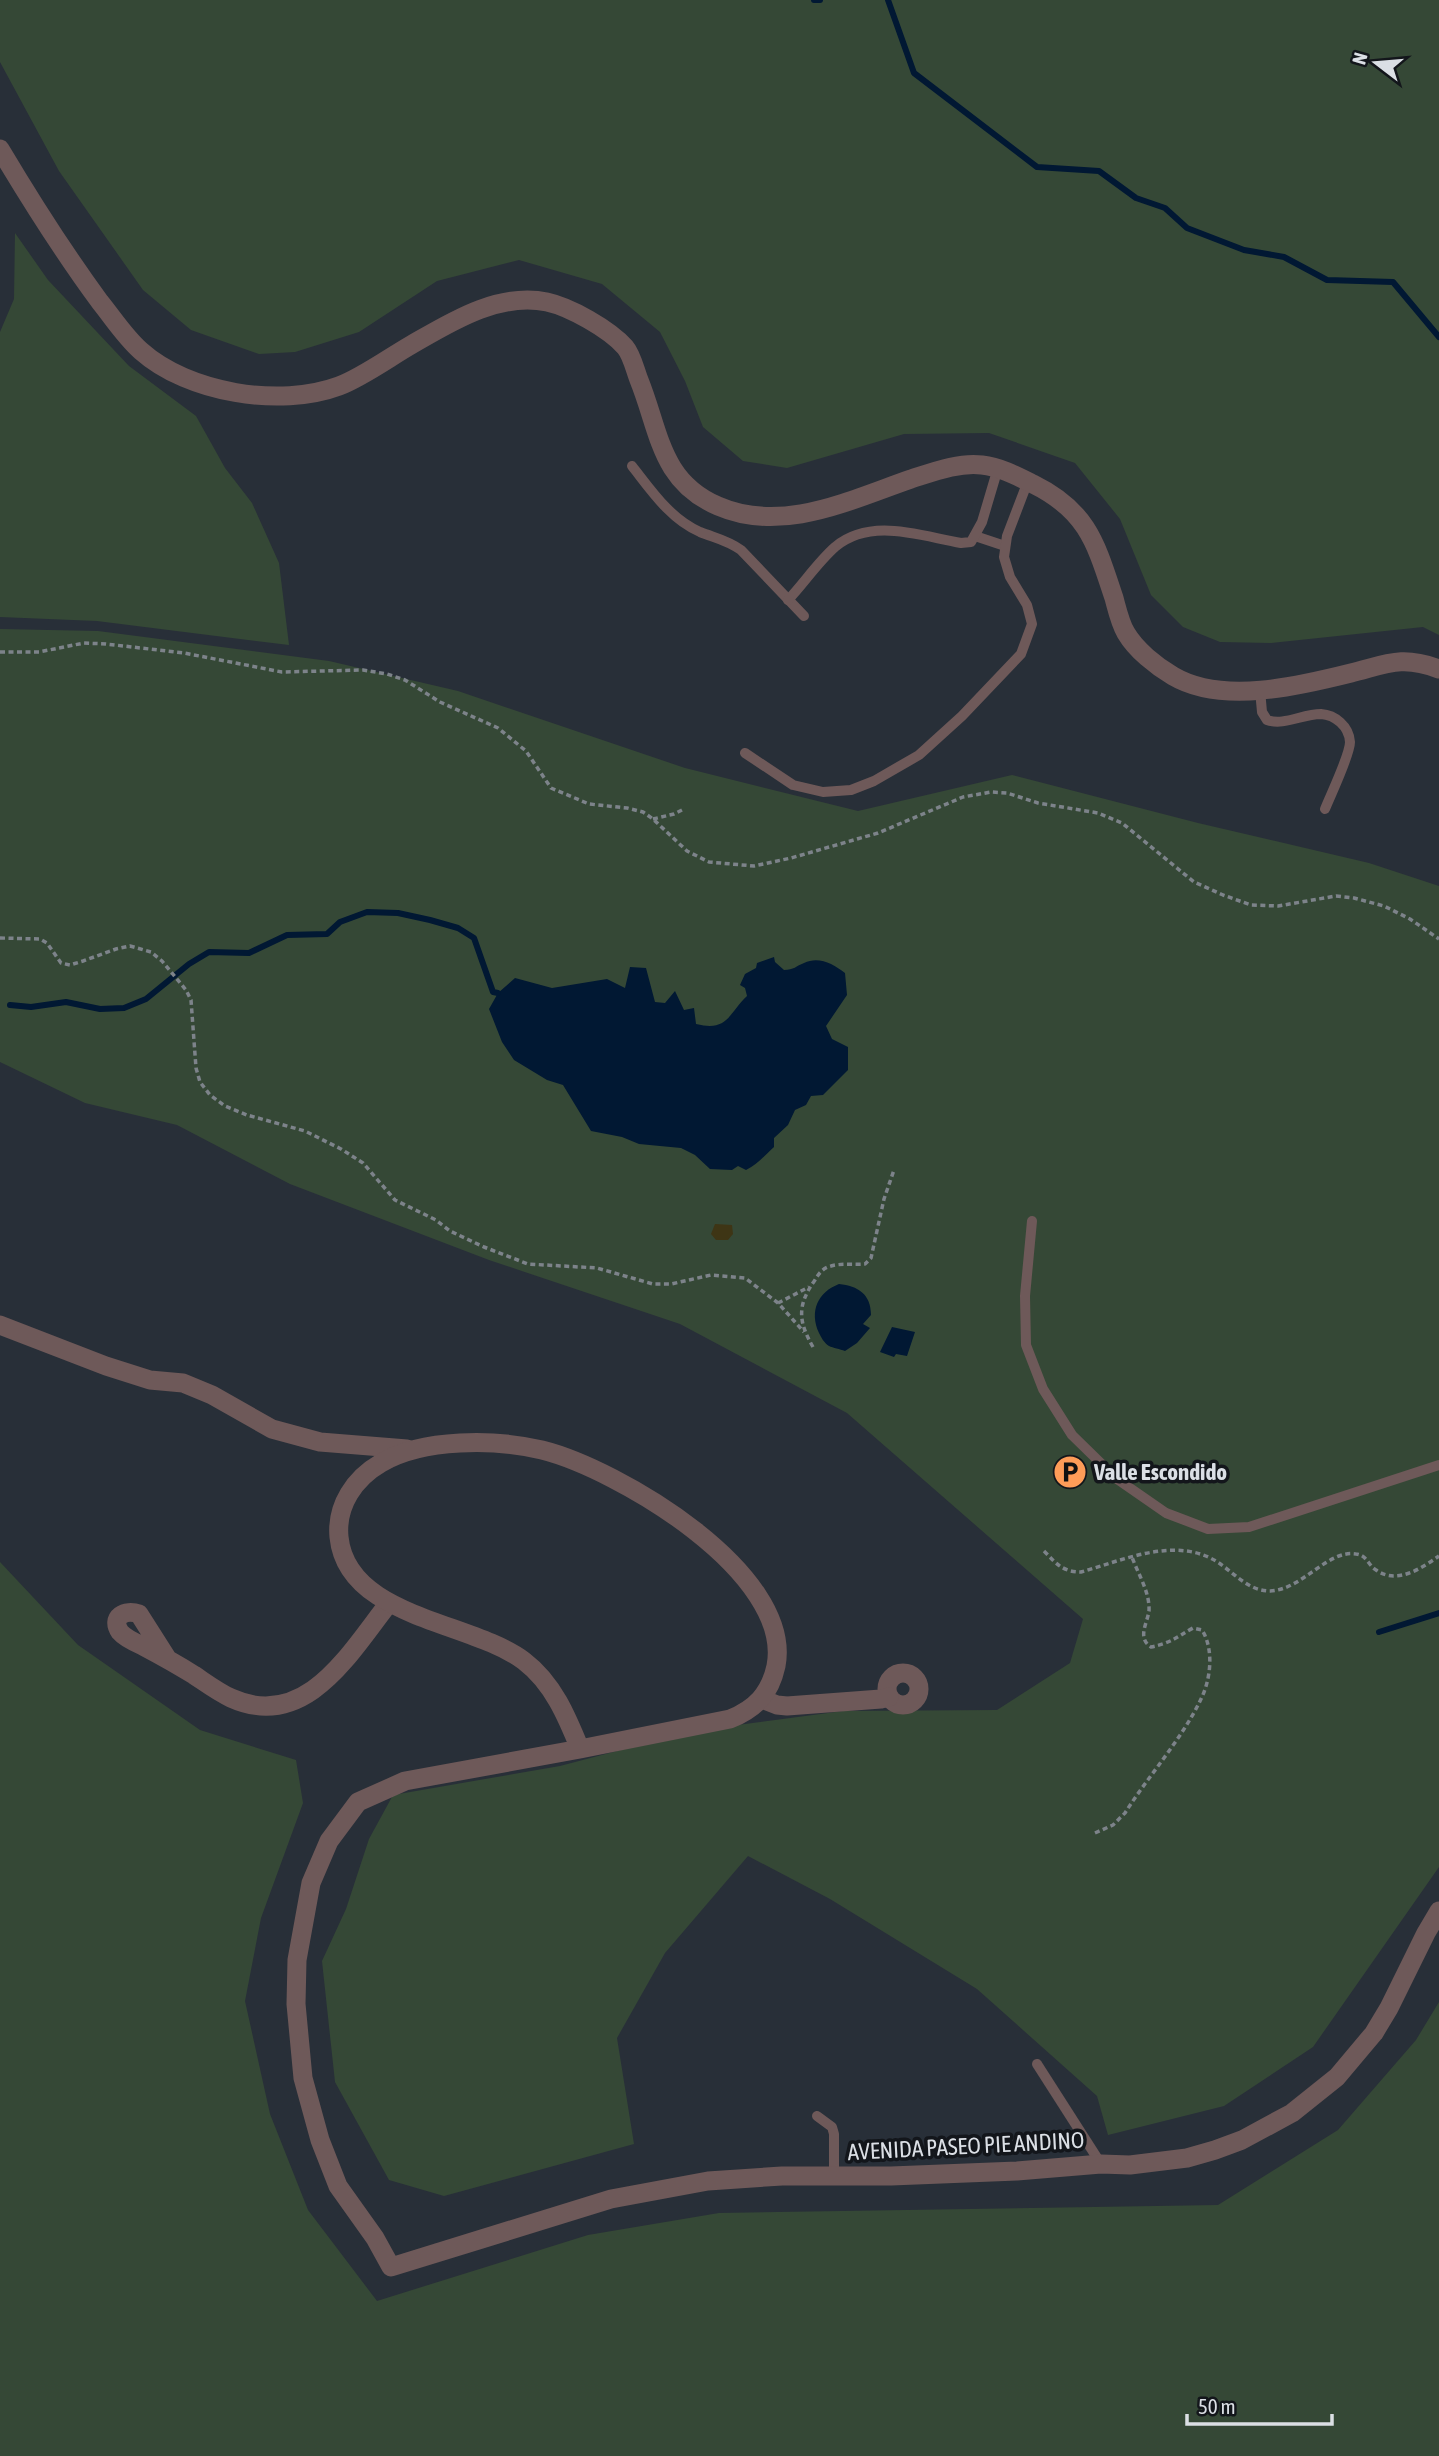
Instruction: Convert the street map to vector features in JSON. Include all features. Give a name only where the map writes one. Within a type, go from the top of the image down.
[{"type":"street","points":[[0,149],[80,274],[119,327],[141,352],[170,370],[207,385],[252,397],[287,397],[340,386],[450,322],[515,300],[548,302],[588,318],[626,348],[652,412],[665,458],[687,489],[717,506],[753,516],[797,516],[941,469],[979,464],[998,468],[1028,481],[1066,503],[1084,524],[1099,553],[1125,632],[1143,654],[1174,677],[1226,692],[1317,681],[1402,661],[1418,661],[1439,669]]},
{"type":"street","points":[[0,1325],[117,1370],[150,1380],[183,1382],[272,1429],[320,1442],[412,1450],[467,1444],[540,1450],[592,1468],[639,1493],[685,1523],[740,1573],[769,1614],[774,1629],[777,1658],[771,1686],[762,1699],[742,1714],[730,1718],[580,1749],[552,1692],[525,1662],[499,1648],[389,1603],[357,1579],[345,1559],[339,1536],[345,1500],[365,1474],[384,1461],[412,1450]]},
{"type":"street","points":[[361,1447],[366,1457],[365,1474]]},
{"type":"street","points":[[167,1658],[232,1699],[256,1705],[281,1704],[305,1696],[323,1684],[389,1603]]},
{"type":"street","points":[[762,1699],[777,1706],[787,1706],[889,1697]]},
{"type":"street","name":"AVENIDA PASEO PIE ANDINO","points":[[580,1749],[405,1781],[358,1802],[329,1841],[311,1883],[297,1960],[296,2004],[303,2078],[320,2140],[338,2186],[375,2238],[391,2267],[611,2199],[708,2181],[782,2176],[1017,2171],[1101,2164],[1158,2163],[1215,2150],[1267,2128],[1315,2096],[1337,2077],[1374,2033],[1390,2008],[1439,1912]]},
{"type":"lane","points":[[632,466],[677,518],[700,532],[730,542],[804,616]]},
{"type":"lane","points":[[788,600],[835,547],[861,532],[882,530],[961,543],[971,542],[982,522],[998,468]]},
{"type":"lane","points":[[745,753],[793,785],[823,792],[850,790],[874,781],[919,755],[962,716],[1021,654],[1028,639],[1032,624],[1027,605],[1010,578],[1004,557],[1005,546],[1028,481]]},
{"type":"lane","points":[[975,536],[1005,546]]},
{"type":"lane","points":[[1260,690],[1262,712],[1266,720],[1275,722],[1320,714],[1333,717],[1344,725],[1350,744],[1325,809]]},
{"type":"lane","points":[[1032,1221],[1025,1296],[1026,1345],[1043,1389],[1072,1435],[1118,1479],[1166,1513],[1208,1528],[1249,1527],[1439,1465]]},
{"type":"lane","points":[[1037,2064],[1101,2164]]},
{"type":"lane","points":[[817,2116],[832,2127],[834,2134],[834,2176]]},
{"type":"path","points":[[0,652],[39,652],[84,643],[106,644],[184,653],[282,672],[363,670],[387,674],[405,680],[440,702],[498,728],[526,751],[551,788],[589,804],[643,812],[653,818],[687,851],[709,862],[754,866],[878,834],[963,797],[991,792],[1007,793],[1038,803],[1098,813],[1122,823],[1194,883],[1251,905],[1278,906],[1336,897],[1354,898],[1384,906],[1410,919],[1439,939]]},
{"type":"path","points":[[653,818],[682,810]]},
{"type":"path","points":[[0,938],[40,939],[47,943],[61,962],[70,965],[130,946],[151,952],[162,961],[191,1000],[196,1068],[210,1095],[225,1106],[305,1131],[341,1149],[363,1163],[395,1200],[436,1220],[450,1231],[484,1248],[528,1264],[597,1268],[653,1284],[671,1284],[711,1275],[745,1278],[778,1303],[804,1332],[813,1347]]},
{"type":"path","points":[[804,1332],[800,1318],[802,1303],[821,1271],[832,1266],[865,1264],[871,1258],[884,1199],[894,1170]]},
{"type":"path","points":[[778,1303],[810,1286]]},
{"type":"path","points":[[1044,1550],[1063,1571],[1069,1572],[1081,1572],[1154,1552],[1179,1550],[1202,1554],[1219,1563],[1238,1579],[1270,1591],[1292,1586],[1337,1556],[1356,1553],[1367,1558],[1374,1570],[1386,1575],[1420,1570],[1439,1556]]},
{"type":"path","points":[[1095,1833],[1113,1825],[1125,1813],[1202,1698],[1209,1670],[1207,1639],[1202,1630],[1194,1628],[1178,1639],[1151,1647],[1145,1643],[1143,1636],[1149,1610],[1147,1594],[1132,1557]]},
{"type":"green space","points":[[0,0],[1439,0],[1439,635],[1423,627],[1271,643],[1220,642],[1183,627],[1151,595],[1120,519],[1075,463],[989,433],[904,434],[787,468],[743,461],[703,427],[685,381],[660,332],[602,284],[519,260],[437,281],[359,332],[295,352],[259,354],[191,330],[143,290],[59,171],[0,62]]},
{"type":"green space","points":[[15,233],[48,280],[129,366],[196,416],[225,468],[252,503],[279,563],[289,645],[97,621],[0,617],[0,332],[14,299]]},
{"type":"green space","points":[[0,629],[98,631],[329,661],[458,691],[685,768],[858,811],[1012,775],[1369,863],[1439,886],[1439,1867],[1313,2047],[1224,2106],[1108,2135],[1097,2096],[977,1989],[830,1899],[748,1856],[665,1953],[617,2038],[634,2144],[444,2196],[389,2180],[335,2082],[322,1961],[346,1909],[369,1839],[393,1795],[560,1766],[693,1731],[843,1711],[997,1710],[1070,1663],[1083,1619],[847,1413],[680,1324],[489,1260],[290,1184],[177,1125],[85,1103],[0,1062]]},
{"type":"green space","points":[[0,1562],[78,1645],[200,1730],[296,1760],[303,1803],[261,1918],[245,2001],[270,2114],[308,2210],[377,2301],[588,2235],[719,2213],[1218,2205],[1338,2130],[1416,2040],[1439,2002],[1439,2456],[0,2456]]},
{"type":"sand","points":[[715,1224],[732,1225],[733,1234],[728,1240],[716,1240],[711,1234]]},
{"type":"water","points":[[774,957],[775,962],[784,970],[815,960],[831,964],[845,973],[847,995],[826,1026],[832,1039],[848,1047],[848,1070],[823,1095],[811,1096],[806,1105],[795,1110],[788,1125],[774,1138],[774,1147],[746,1170],[738,1166],[732,1170],[710,1169],[695,1155],[681,1148],[639,1144],[622,1137],[591,1131],[563,1085],[547,1080],[514,1060],[502,1042],[489,1009],[498,993],[515,978],[552,988],[607,979],[625,988],[630,967],[646,968],[655,1002],[665,1003],[675,991],[684,1010],[694,1008],[696,1024],[715,1026],[726,1020],[747,996],[745,988],[740,985],[745,974],[756,968],[757,963]]},
{"type":"water","points":[[839,1284],[862,1292],[869,1302],[871,1315],[863,1324],[870,1328],[857,1343],[845,1351],[826,1343],[819,1333],[815,1317],[817,1303],[821,1297]]},
{"type":"water","points":[[892,1327],[915,1332],[907,1356],[896,1354],[894,1357],[880,1352]]},
{"type":"waterway","points":[[814,0],[820,0]]},
{"type":"waterway","points":[[888,0],[914,73],[1037,167],[1099,171],[1136,198],[1165,208],[1187,228],[1244,250],[1284,257],[1327,280],[1393,282],[1439,337]]},
{"type":"waterway","points":[[10,1005],[31,1007],[66,1002],[100,1009],[124,1008],[146,999],[189,964],[209,952],[249,953],[287,935],[327,934],[340,922],[367,912],[398,913],[458,928],[474,938],[493,992],[498,993]]},
{"type":"waterway","points":[[1379,1632],[1439,1613]]},
{"type":"place","name":"Valle Escondido","points":[[1070,1472]]}]
